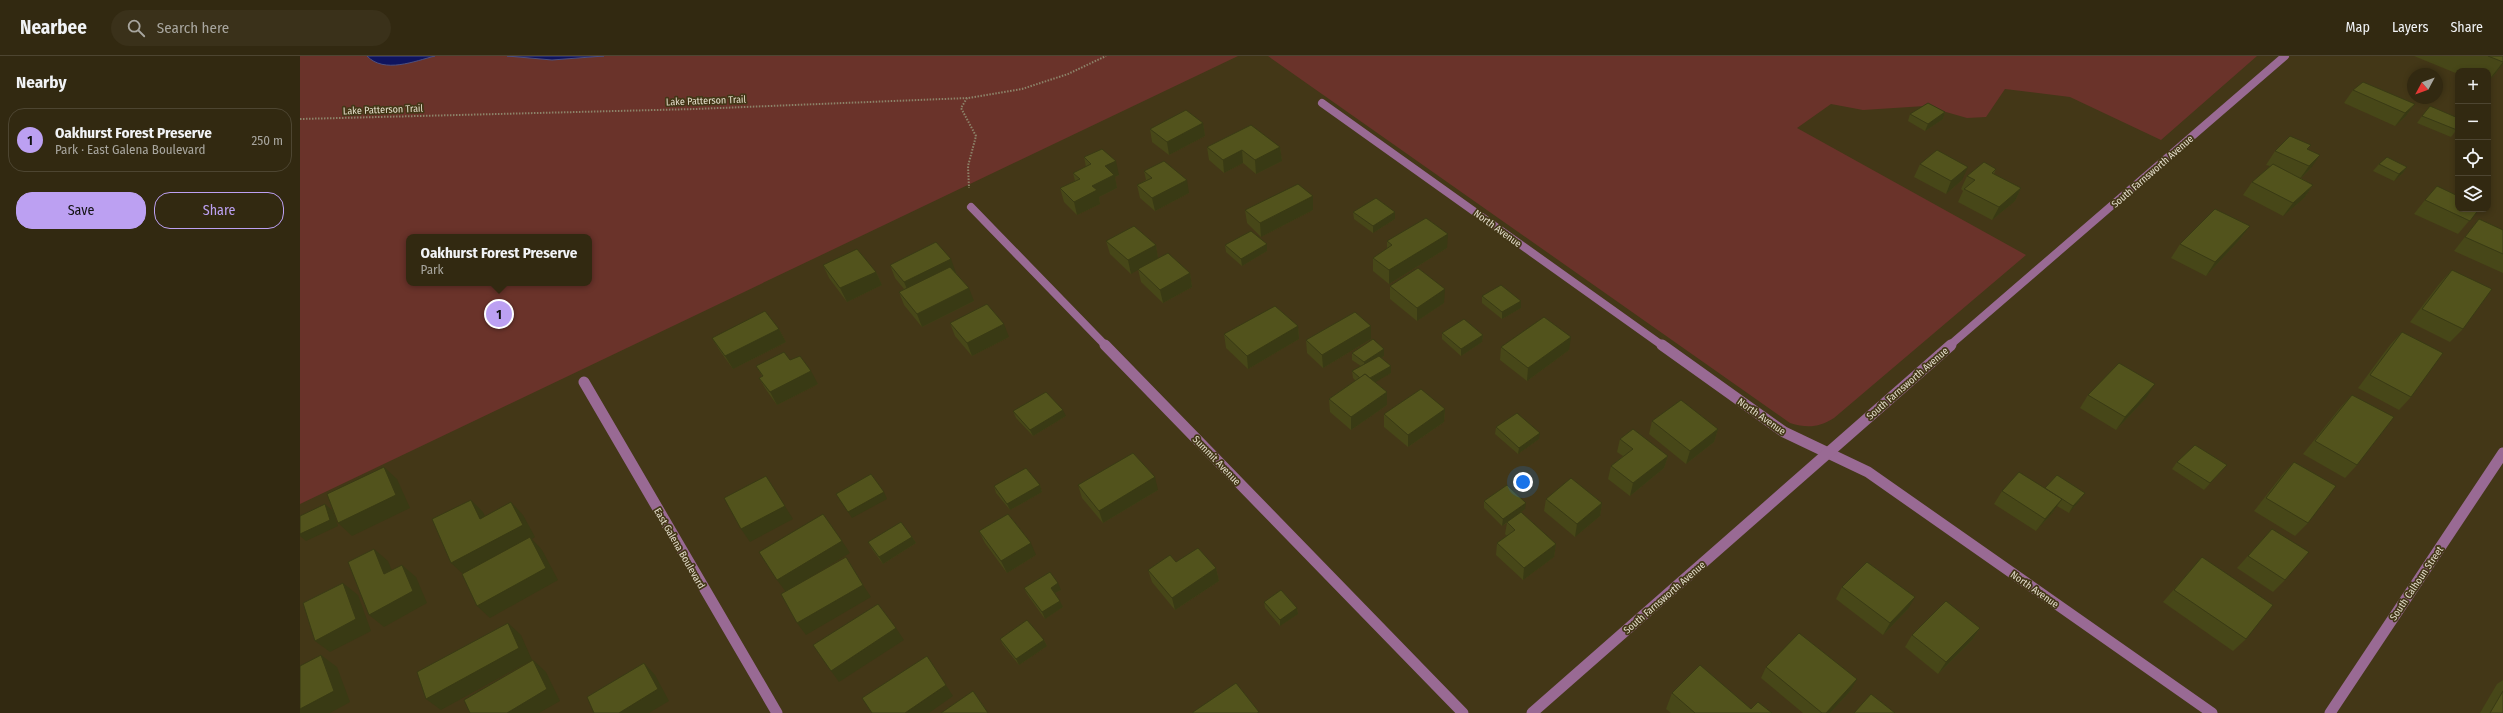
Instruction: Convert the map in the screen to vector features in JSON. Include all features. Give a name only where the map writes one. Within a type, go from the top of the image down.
[{"type":"street","name":"South Farnsworth Avenue","points":[[1532,713],[1827,452],[2285,56]]},
{"type":"street","name":"North Avenue","points":[[1322,103],[1784,432],[1868,472],[2212,713]]},
{"type":"street","name":"Summit Avenue","points":[[971,207],[1463,713]]},
{"type":"street","name":"East Galena Boulevard","points":[[584,382],[776,713]]},
{"type":"street","name":"South Calhoun Street","points":[[2330,713],[2503,453]]},
{"type":"path","name":"Lake Patterson Trail","points":[[300,120],[694,109],[968,98],[1022,89],[1068,74],[1106,56]]},
{"type":"path","points":[[968,98],[961,108],[976,136],[968,166],[971,207]]},
{"type":"shaded area","points":[[300,56],[1238,56],[300,504]]},
{"type":"shaded area","points":[[367,56],[435,56],[400,65],[391,65],[374,61]]},
{"type":"shaded area","points":[[507,56],[604,56],[552,60]]},
{"type":"shaded area","points":[[1268,56],[2257,56],[2161,140],[2070,97],[2005,89],[1986,117],[1967,118],[1925,106],[1863,110],[1831,104],[1797,128],[2026,255],[1834,418],[1823,424],[1802,426],[1790,423]]},
{"type":"building","points":[[2488,56],[2503,56],[2503,62]]},
{"type":"building","points":[[2363,82],[2407,101],[2407,104],[2415,104],[2405,113],[2353,90]]},
{"type":"building","points":[[1928,103],[1945,112],[1928,124],[1910,114]]},
{"type":"building","points":[[2430,106],[2455,117],[2455,129],[2422,116]]},
{"type":"building","points":[[1186,110],[1203,123],[1167,142],[1150,129]]},
{"type":"building","points":[[1251,125],[1280,147],[1255,160],[1242,150],[1223,160],[1207,147]]},
{"type":"building","points":[[2290,136],[2311,145],[2307,149],[2320,155],[2309,166],[2275,151]]},
{"type":"building","points":[[1102,149],[1116,161],[1105,166],[1114,175],[1092,186],[1097,190],[1074,202],[1060,188],[1080,179],[1073,173],[1091,164],[1084,157]]},
{"type":"building","points":[[1937,150],[1968,167],[1951,181],[1920,164]]},
{"type":"building","points":[[2387,157],[2407,167],[2399,174],[2379,164]]},
{"type":"building","points":[[1164,161],[1187,180],[1152,198],[1137,185],[1152,178],[1144,171]]},
{"type":"building","points":[[1984,162],[1996,169],[1992,173],[2021,188],[1999,207],[1964,189],[1975,180],[1967,176]]},
{"type":"building","points":[[2273,164],[2313,185],[2293,203],[2252,182]]},
{"type":"building","points":[[1298,184],[1313,196],[1260,223],[1245,210]]},
{"type":"building","points":[[2437,186],[2455,195],[2455,212],[2477,212],[2470,221],[2425,200]]},
{"type":"building","points":[[1376,198],[1395,212],[1373,226],[1353,212]]},
{"type":"building","points":[[2215,209],[2250,226],[2215,262],[2180,244]]},
{"type":"building","points":[[1426,218],[1448,234],[1389,270],[1373,258],[1392,245],[1387,241]]},
{"type":"building","points":[[2479,219],[2503,230],[2503,254],[2465,237]]},
{"type":"building","points":[[1134,226],[1156,245],[1128,260],[1106,241]]},
{"type":"building","points":[[1251,231],[1267,244],[1241,259],[1225,245]]},
{"type":"building","points":[[936,242],[951,259],[904,282],[890,265]]},
{"type":"building","points":[[857,249],[876,272],[840,288],[823,265]]},
{"type":"building","points":[[1168,253],[1190,273],[1160,290],[1138,269]]},
{"type":"building","points":[[950,267],[969,288],[917,314],[899,292]]},
{"type":"building","points":[[1418,268],[1445,289],[1417,308],[1390,286]]},
{"type":"building","points":[[2452,270],[2492,289],[2463,329],[2422,309]]},
{"type":"building","points":[[1501,285],[1521,301],[1502,312],[1482,296]]},
{"type":"building","points":[[987,304],[1004,324],[967,343],[950,323]]},
{"type":"building","points":[[1275,306],[1298,326],[1247,356],[1224,334]]},
{"type":"building","points":[[765,311],[779,329],[725,356],[712,338]]},
{"type":"building","points":[[1355,312],[1371,326],[1322,355],[1306,340]]},
{"type":"building","points":[[1544,317],[1571,337],[1528,368],[1501,347]]},
{"type":"building","points":[[1464,319],[1483,335],[1461,349],[1442,333]]},
{"type":"building","points":[[2402,332],[2443,353],[2411,397],[2370,375]]},
{"type":"building","points":[[1373,339],[1384,349],[1364,362],[1352,353]]},
{"type":"building","points":[[784,352],[790,360],[800,356],[811,371],[770,392],[759,378],[763,376],[756,366]]},
{"type":"building","points":[[1379,356],[1391,366],[1370,378],[1365,374],[1360,378],[1352,371]]},
{"type":"building","points":[[2119,363],[2155,384],[2125,417],[2088,395]]},
{"type":"building","points":[[1365,374],[1387,392],[1351,417],[1329,399]]},
{"type":"building","points":[[1421,389],[1445,409],[1408,435],[1384,414]]},
{"type":"building","points":[[1046,392],[1063,410],[1030,430],[1013,411]]},
{"type":"building","points":[[2352,395],[2394,417],[2357,465],[2315,441]]},
{"type":"building","points":[[1681,400],[1718,429],[1690,451],[1652,421]]},
{"type":"building","points":[[1517,413],[1540,433],[1519,448],[1496,427]]},
{"type":"building","points":[[1633,429],[1668,456],[1633,483],[1611,466],[1633,449],[1620,439]]},
{"type":"building","points":[[2195,445],[2227,465],[2210,483],[2177,462]]},
{"type":"building","points":[[1133,453],[1155,477],[1099,511],[1078,485]]},
{"type":"building","points":[[2294,462],[2336,486],[2308,523],[2266,498]]},
{"type":"building","points":[[384,467],[396,495],[338,523],[327,494]]},
{"type":"building","points":[[1026,468],[1040,485],[1007,504],[994,486]]},
{"type":"building","points":[[2019,472],[2062,499],[2045,519],[2002,491]]},
{"type":"building","points":[[871,474],[884,492],[848,512],[836,494]]},
{"type":"building","points":[[2057,475],[2085,493],[2073,506],[2045,488]]},
{"type":"building","points":[[766,476],[785,506],[741,529],[724,498]]},
{"type":"building","points":[[1571,478],[1602,503],[1577,524],[1546,499]]},
{"type":"building","points":[[1507,485],[1526,503],[1503,519],[1484,501]]},
{"type":"building","points":[[471,500],[480,519],[511,502],[523,525],[451,563],[432,519]]},
{"type":"building","points":[[325,504],[330,520],[300,534],[300,516]]},
{"type":"building","points":[[1521,512],[1556,544],[1524,568],[1497,543],[1515,530],[1507,522]]},
{"type":"building","points":[[823,514],[842,541],[777,580],[759,552]]},
{"type":"building","points":[[1008,514],[1031,543],[1001,561],[979,531]]},
{"type":"building","points":[[901,522],[912,537],[879,557],[868,542]]},
{"type":"building","points":[[2272,529],[2309,552],[2285,580],[2248,556]]},
{"type":"building","points":[[530,537],[546,568],[477,606],[462,574]]},
{"type":"building","points":[[1198,548],[1216,568],[1172,598],[1148,570],[1170,555],[1176,562]]},
{"type":"building","points":[[374,549],[384,574],[402,565],[413,591],[369,615],[348,562]]},
{"type":"building","points":[[846,557],[863,585],[797,623],[781,594]]},
{"type":"building","points":[[2202,557],[2273,605],[2246,639],[2174,590]]},
{"type":"building","points":[[1867,562],[1915,597],[1890,623],[1842,587]]},
{"type":"building","points":[[1050,572],[1058,583],[1051,588],[1060,601],[1042,612],[1024,588]]},
{"type":"building","points":[[343,583],[356,619],[315,641],[303,603]]},
{"type":"building","points":[[1281,590],[1297,608],[1280,620],[1264,602]]},
{"type":"building","points":[[1946,601],[1980,628],[1946,662],[1912,635]]},
{"type":"building","points":[[878,604],[896,628],[831,671],[813,645]]},
{"type":"building","points":[[1027,620],[1044,640],[1016,659],[1000,639]]},
{"type":"building","points":[[508,623],[519,648],[426,699],[417,672]]},
{"type":"building","points":[[1799,633],[1857,679],[1826,713],[1822,713],[1766,667]]},
{"type":"building","points":[[321,655],[334,691],[300,709],[300,666]]},
{"type":"building","points":[[927,656],[946,685],[905,713],[872,713],[862,698]]},
{"type":"building","points":[[533,660],[547,689],[507,713],[470,713],[464,700]]},
{"type":"building","points":[[644,663],[658,689],[619,713],[594,713],[587,697]]},
{"type":"building","points":[[1700,665],[1751,709],[1758,702],[1772,713],[1695,713],[1672,693]]},
{"type":"building","points":[[1236,683],[1259,712],[1193,713],[1193,712]]},
{"type":"building","points":[[973,691],[988,713],[941,713]]},
{"type":"building","points":[[2503,691],[2503,713],[2490,713]]},
{"type":"building","points":[[1871,694],[1895,713],[1854,713]]},
{"type":"place","name":"Oakhurst Forest Preserve","points":[[499,314]]}]
